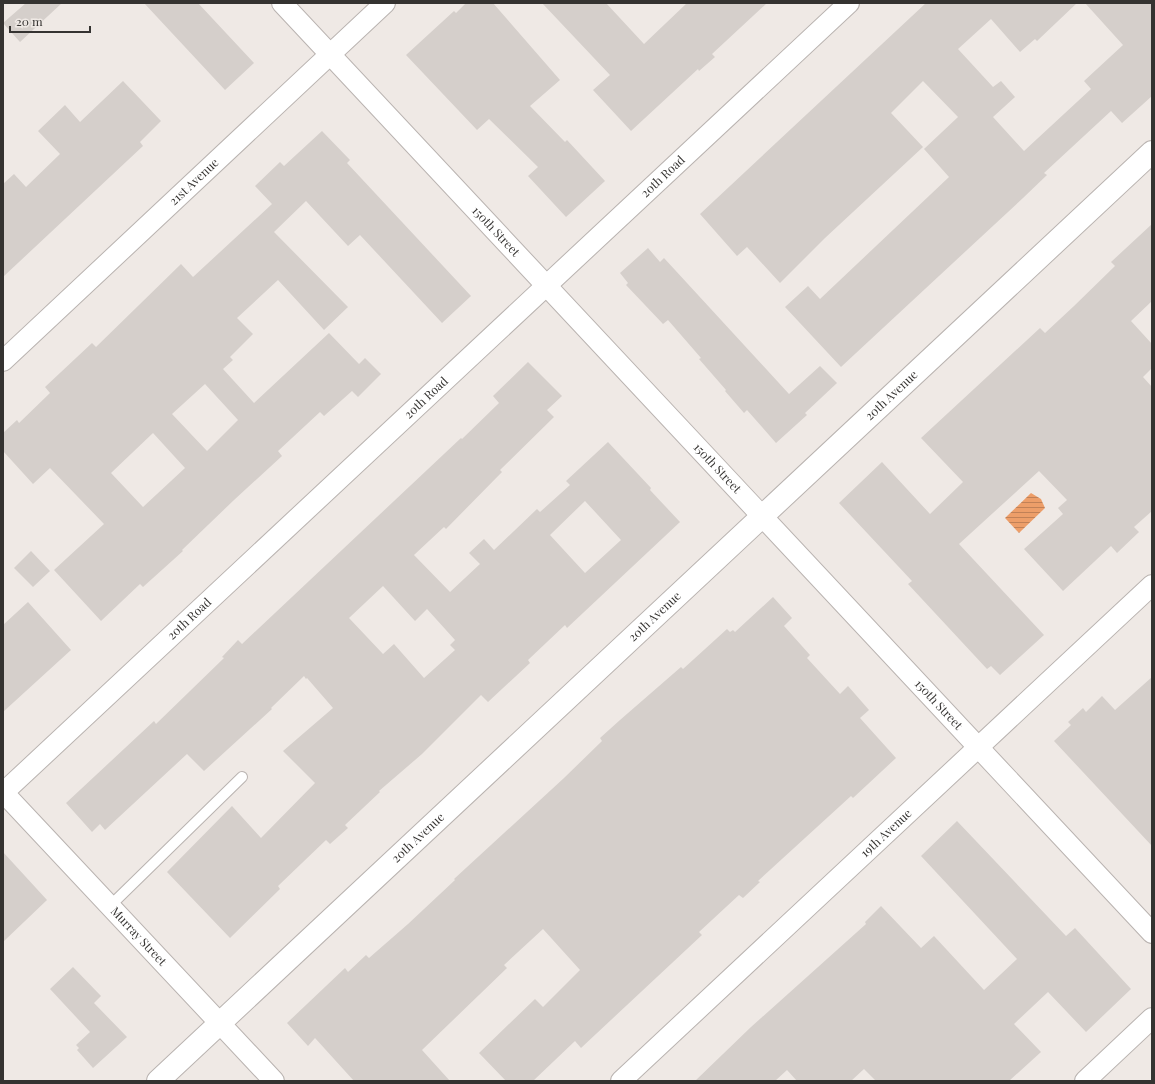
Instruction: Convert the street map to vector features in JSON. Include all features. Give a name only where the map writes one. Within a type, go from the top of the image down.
[{"type":"street","name":"150th Street","points":[[282,3],[1152,933]]},
{"type":"street","name":"21st Avenue","points":[[3,360],[385,3]]},
{"type":"street","name":"20th Road","points":[[3,792],[849,3]]},
{"type":"street","name":"20th Avenue","points":[[158,1081],[1152,152]]},
{"type":"street","name":"19th Avenue","points":[[621,1081],[1152,585]]},
{"type":"street","name":"Murray Street","points":[[3,792],[274,1081]]},
{"type":"street","points":[[1084,1081],[1152,1018]]},
{"type":"lane","points":[[110,906],[242,777]]},
{"type":"shaded area","points":[[1031,493],[1041,499],[1045,508],[1019,533],[1005,518]]},
{"type":"building","points":[[26,3],[62,3],[20,42],[3,23]]},
{"type":"building","points":[[144,3],[198,3],[254,63],[225,90]]},
{"type":"building","points":[[466,3],[493,3],[560,80],[530,106],[565,142],[567,140],[605,181],[566,217],[528,176],[538,167],[489,119],[477,130],[406,55],[454,11],[456,13]]},
{"type":"building","points":[[542,3],[606,3],[644,44],[687,3],[767,3],[712,54],[715,57],[699,71],[698,69],[631,131],[593,90],[610,75]]},
{"type":"building","points":[[926,3],[1077,3],[1037,41],[1035,39],[1020,52],[991,19],[958,49],[993,87],[1001,81],[1015,97],[993,117],[1024,151],[1091,89],[1084,81],[1123,45],[1085,3],[1152,3],[1152,96],[1122,123],[1111,111],[1044,173],[1047,175],[1023,198],[841,367],[785,307],[808,286],[820,299],[949,177],[924,149],[958,117],[923,81],[891,113],[923,147],[825,238],[780,283],[747,247],[737,256],[700,214]]},
{"type":"building","points":[[123,81],[161,121],[140,142],[143,146],[3,277],[3,184],[14,174],[26,187],[60,154],[38,131],[65,105],[80,122]]},
{"type":"building","points":[[322,131],[350,160],[347,163],[471,296],[442,323],[360,235],[348,246],[306,201],[274,232],[348,307],[324,330],[278,280],[237,318],[253,334],[230,357],[233,360],[223,369],[254,403],[329,333],[359,364],[365,358],[381,374],[358,397],[352,391],[324,416],[320,412],[278,451],[282,456],[234,500],[182,550],[183,551],[143,587],[140,584],[101,621],[54,570],[104,524],[50,468],[33,484],[3,451],[3,433],[17,420],[19,423],[50,393],[45,387],[92,343],[96,347],[181,264],[193,277],[272,204],[255,186],[280,162],[284,166]],"holes":[[[205,384],[238,420],[207,451],[172,414]],[[153,433],[185,468],[143,507],[111,473]]]},
{"type":"building","points":[[1152,224],[1152,301],[1131,321],[1152,344],[1152,368],[1143,377],[1152,387],[1152,511],[1134,527],[1139,532],[1117,553],[1111,546],[1063,591],[1024,549],[1063,514],[1058,508],[1067,500],[1039,471],[959,544],[1044,635],[1000,675],[991,666],[987,669],[908,584],[912,581],[839,503],[882,462],[930,514],[963,482],[921,438],[1040,328],[1045,333],[1115,266],[1111,262]]},
{"type":"building","points":[[648,248],[660,262],[664,258],[789,394],[820,366],[837,383],[805,413],[807,415],[776,443],[747,410],[744,413],[699,359],[701,358],[668,320],[663,324],[626,285],[628,283],[620,273]]},
{"type":"building","points":[[528,362],[562,396],[547,410],[554,417],[500,470],[502,472],[446,529],[444,527],[414,555],[450,592],[480,564],[469,553],[484,539],[494,550],[537,509],[540,512],[570,485],[566,481],[608,442],[680,522],[567,628],[565,625],[528,660],[530,663],[488,702],[481,695],[422,754],[379,791],[380,792],[345,825],[348,828],[330,844],[326,840],[278,886],[280,889],[230,938],[167,872],[232,806],[261,838],[315,783],[283,751],[333,708],[307,678],[306,679],[304,676],[271,708],[272,709],[204,771],[187,754],[105,830],[100,824],[92,832],[66,803],[154,721],[156,724],[224,658],[222,657],[238,640],[242,644],[461,438],[462,439],[499,403],[493,396]],"holes":[[[585,501],[621,540],[585,573],[550,535]],[[383,586],[415,621],[427,609],[455,640],[450,645],[455,650],[424,678],[394,644],[383,654],[349,618]]]},
{"type":"building","points":[[31,551],[50,571],[33,587],[14,568]]},
{"type":"building","points":[[773,597],[792,618],[784,626],[810,655],[807,658],[840,694],[848,686],[869,710],[860,718],[896,758],[853,798],[851,796],[758,881],[760,882],[743,898],[739,895],[699,932],[702,935],[581,1048],[575,1041],[533,1081],[506,1081],[479,1053],[535,999],[543,1007],[580,970],[543,929],[504,965],[507,968],[422,1050],[450,1081],[354,1081],[315,1038],[308,1046],[287,1023],[345,968],[348,972],[366,955],[369,958],[408,924],[455,880],[454,879],[564,778],[602,741],[600,738],[620,720],[681,667],[683,669],[727,629],[730,632],[733,630],[735,632]]},
{"type":"building","points":[[28,602],[71,650],[3,712],[3,625]]},
{"type":"building","points":[[1152,677],[1152,846],[1054,741],[1071,725],[1068,722],[1083,708],[1086,712],[1102,696],[1115,710]]},
{"type":"building","points":[[957,821],[1066,936],[1075,928],[1131,989],[1086,1032],[1048,992],[1014,1024],[1041,1052],[1009,1081],[876,1081],[864,1069],[851,1081],[797,1081],[787,1070],[775,1081],[695,1081],[751,1027],[866,924],[865,922],[881,906],[921,948],[934,936],[984,990],[1017,959],[921,856]]},
{"type":"building","points":[[3,852],[47,900],[3,942]]},
{"type":"building","points":[[73,967],[101,996],[94,1003],[127,1037],[93,1068],[77,1050],[79,1048],[76,1045],[90,1032],[50,989]]}]
